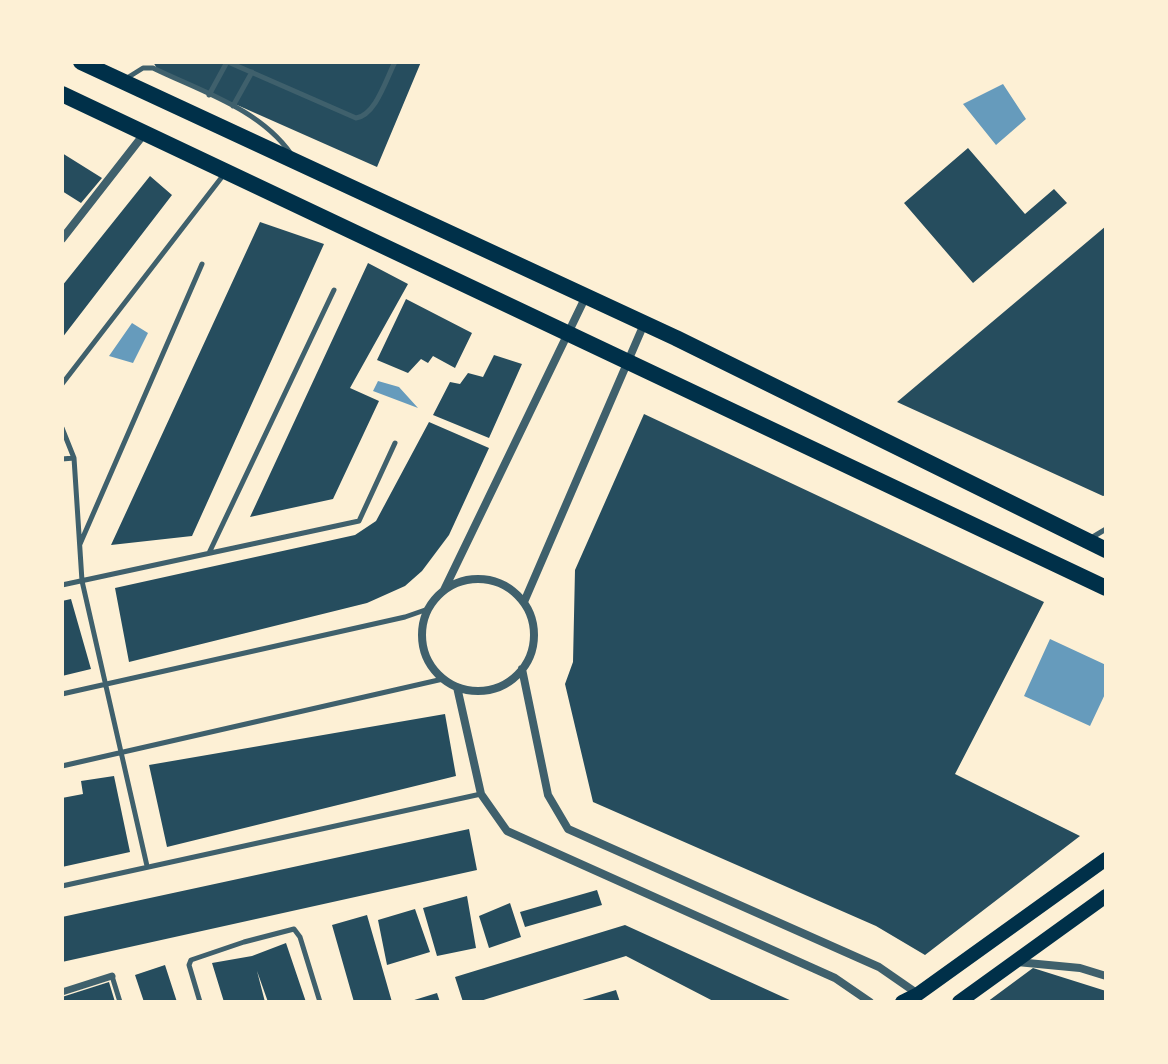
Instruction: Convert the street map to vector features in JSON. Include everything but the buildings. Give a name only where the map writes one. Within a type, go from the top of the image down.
[{"type":"main road","points":[[81,62],[644,323],[1106,550]]},
{"type":"main road","points":[[62,94],[1106,588]]},
{"type":"main road","points":[[902,1002],[918,994],[1106,859]]},
{"type":"main road","points":[[959,1002],[1106,896]]},
{"type":"street","points":[[62,239],[144,134]]},
{"type":"street","points":[[444,590],[460,582],[487,580],[512,590],[524,602],[532,619],[534,636],[531,654],[509,682],[492,689],[474,691],[457,687],[443,679],[432,668],[425,654],[423,624],[428,609],[444,590],[586,296]]},
{"type":"street","points":[[524,602],[644,323]]},
{"type":"street","points":[[522,669],[548,795],[568,829],[879,967],[918,994]]},
{"type":"street","points":[[457,687],[481,794],[507,831],[835,978],[870,1002]]},
{"type":"street","points":[[1017,962],[1080,968],[1106,976]]},
{"type":"street","points":[[62,992],[112,976]]},
{"type":"lane","points":[[209,95],[227,62],[356,118],[364,117],[395,62]]},
{"type":"lane","points":[[123,81],[143,68],[153,68],[263,123],[281,139],[296,161]]},
{"type":"lane","points":[[233,106],[252,72]]},
{"type":"lane","points":[[62,384],[226,173]]},
{"type":"lane","points":[[80,545],[202,264]]},
{"type":"lane","points":[[209,553],[334,290]]},
{"type":"lane","points":[[62,428],[74,458],[82,581],[147,866]]},
{"type":"lane","points":[[62,585],[359,521],[395,443]]},
{"type":"lane","points":[[62,459],[74,458]]},
{"type":"lane","points":[[1086,541],[1106,529]]},
{"type":"lane","points":[[62,694],[405,617],[428,609]]},
{"type":"lane","points":[[62,766],[443,679]]},
{"type":"lane","points":[[62,886],[481,794]]},
{"type":"lane","points":[[200,1002],[189,965],[191,960],[294,929],[300,937],[320,1002]]},
{"type":"lane","points":[[112,976],[120,1002]]},
{"type":"water","points":[[1003,84],[1026,119],[996,145],[963,104]]},
{"type":"water","points":[[132,323],[148,333],[133,363],[109,356]]},
{"type":"water","points":[[378,381],[399,387],[418,408],[373,391]]},
{"type":"water","points":[[1050,639],[1106,665],[1106,692],[1090,726],[1024,696]]}]
